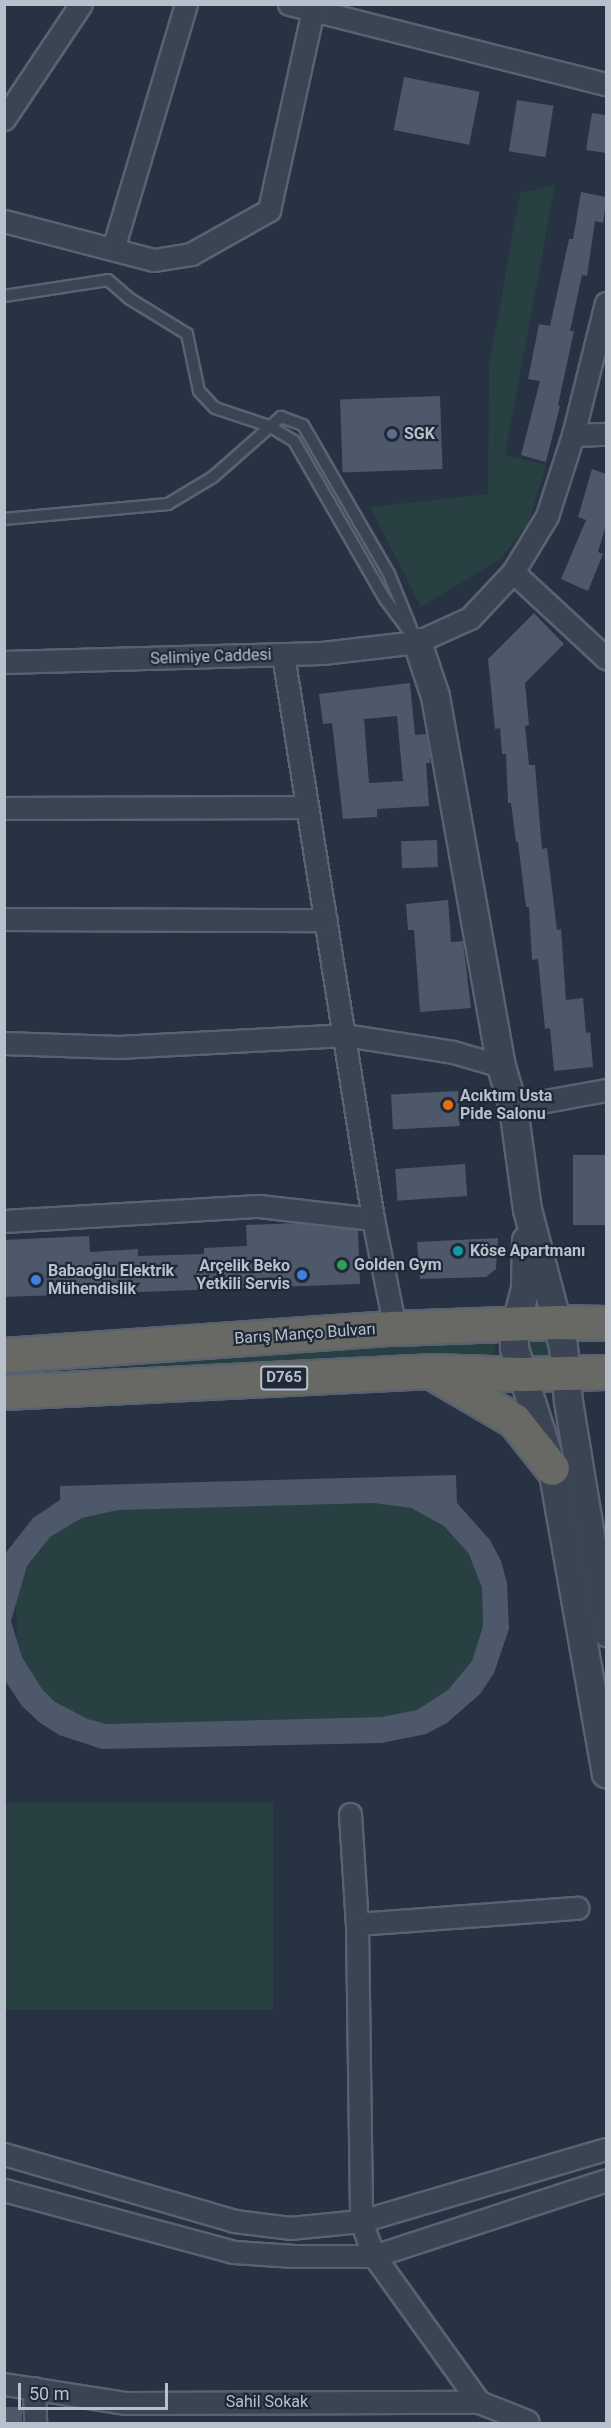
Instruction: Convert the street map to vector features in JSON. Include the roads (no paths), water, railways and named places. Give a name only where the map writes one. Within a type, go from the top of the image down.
[{"type":"highway","name":"Barış Manço Bulvarı","points":[[4,1355],[395,1328],[557,1322],[606,1323]]},
{"type":"highway","name":"D765","points":[[4,1392],[430,1371],[522,1374],[606,1372]]},
{"type":"highway","points":[[430,1371],[514,1420],[552,1468]]},
{"type":"street","points":[[4,119],[81,4]]},
{"type":"street","points":[[113,249],[186,4]]},
{"type":"street","points":[[289,4],[606,84]]},
{"type":"street","points":[[4,221],[154,260],[191,254],[269,210],[313,10]]},
{"type":"street","name":"Selimiye Caddesi","points":[[4,662],[283,655],[417,642],[470,618],[513,572],[547,516],[573,435],[606,303]]},
{"type":"street","points":[[573,435],[606,434]]},
{"type":"street","points":[[513,572],[606,658]]},
{"type":"street","points":[[417,642],[435,696],[501,1066],[513,1107],[527,1209],[563,1346],[564,1373],[601,1564],[606,1632]]},
{"type":"street","points":[[283,655],[373,1219],[395,1328]]},
{"type":"street","points":[[4,808],[307,807]]},
{"type":"street","points":[[4,919],[326,920]]},
{"type":"street","points":[[4,1043],[118,1047],[345,1035],[453,1052],[501,1066]]},
{"type":"street","points":[[513,1107],[606,1090]]},
{"type":"street","points":[[4,1221],[259,1206],[373,1219]]},
{"type":"street","points":[[527,1209],[525,1288],[514,1348],[552,1468],[606,1773]]},
{"type":"street","points":[[350,1814],[357,1924],[361,2221],[374,2256],[479,2402]]},
{"type":"street","points":[[357,1924],[577,1908]]},
{"type":"street","points":[[4,2154],[234,2221],[290,2228],[361,2221],[606,2149]]},
{"type":"street","points":[[4,2190],[234,2252],[294,2256],[374,2256],[606,2180]]},
{"type":"street","name":"Sahil Sokak","points":[[4,2384],[125,2403],[479,2402],[527,2421]]},
{"type":"street","points":[[34,2388],[35,2424]]},
{"type":"lane","points":[[4,296],[108,280],[130,298],[187,334],[199,391],[215,408],[269,426],[294,441],[385,599],[417,642]]},
{"type":"lane","points":[[4,519],[168,504],[213,477],[281,417],[303,425],[389,574],[417,642]]},
{"type":"place","name":"SGK","points":[[392,434]]},
{"type":"place","name":"Acıktım Usta Pide Salonu","points":[[448,1105]]},
{"type":"place","name":"Köse Apartmanı","points":[[458,1251]]},
{"type":"place","name":"Golden Gym","points":[[342,1265]]},
{"type":"place","name":"Arçelik Beko Yetkili Servis","points":[[302,1275]]},
{"type":"place","name":"Babaoğlu Elektrik Mühendislik","points":[[36,1280]]}]
